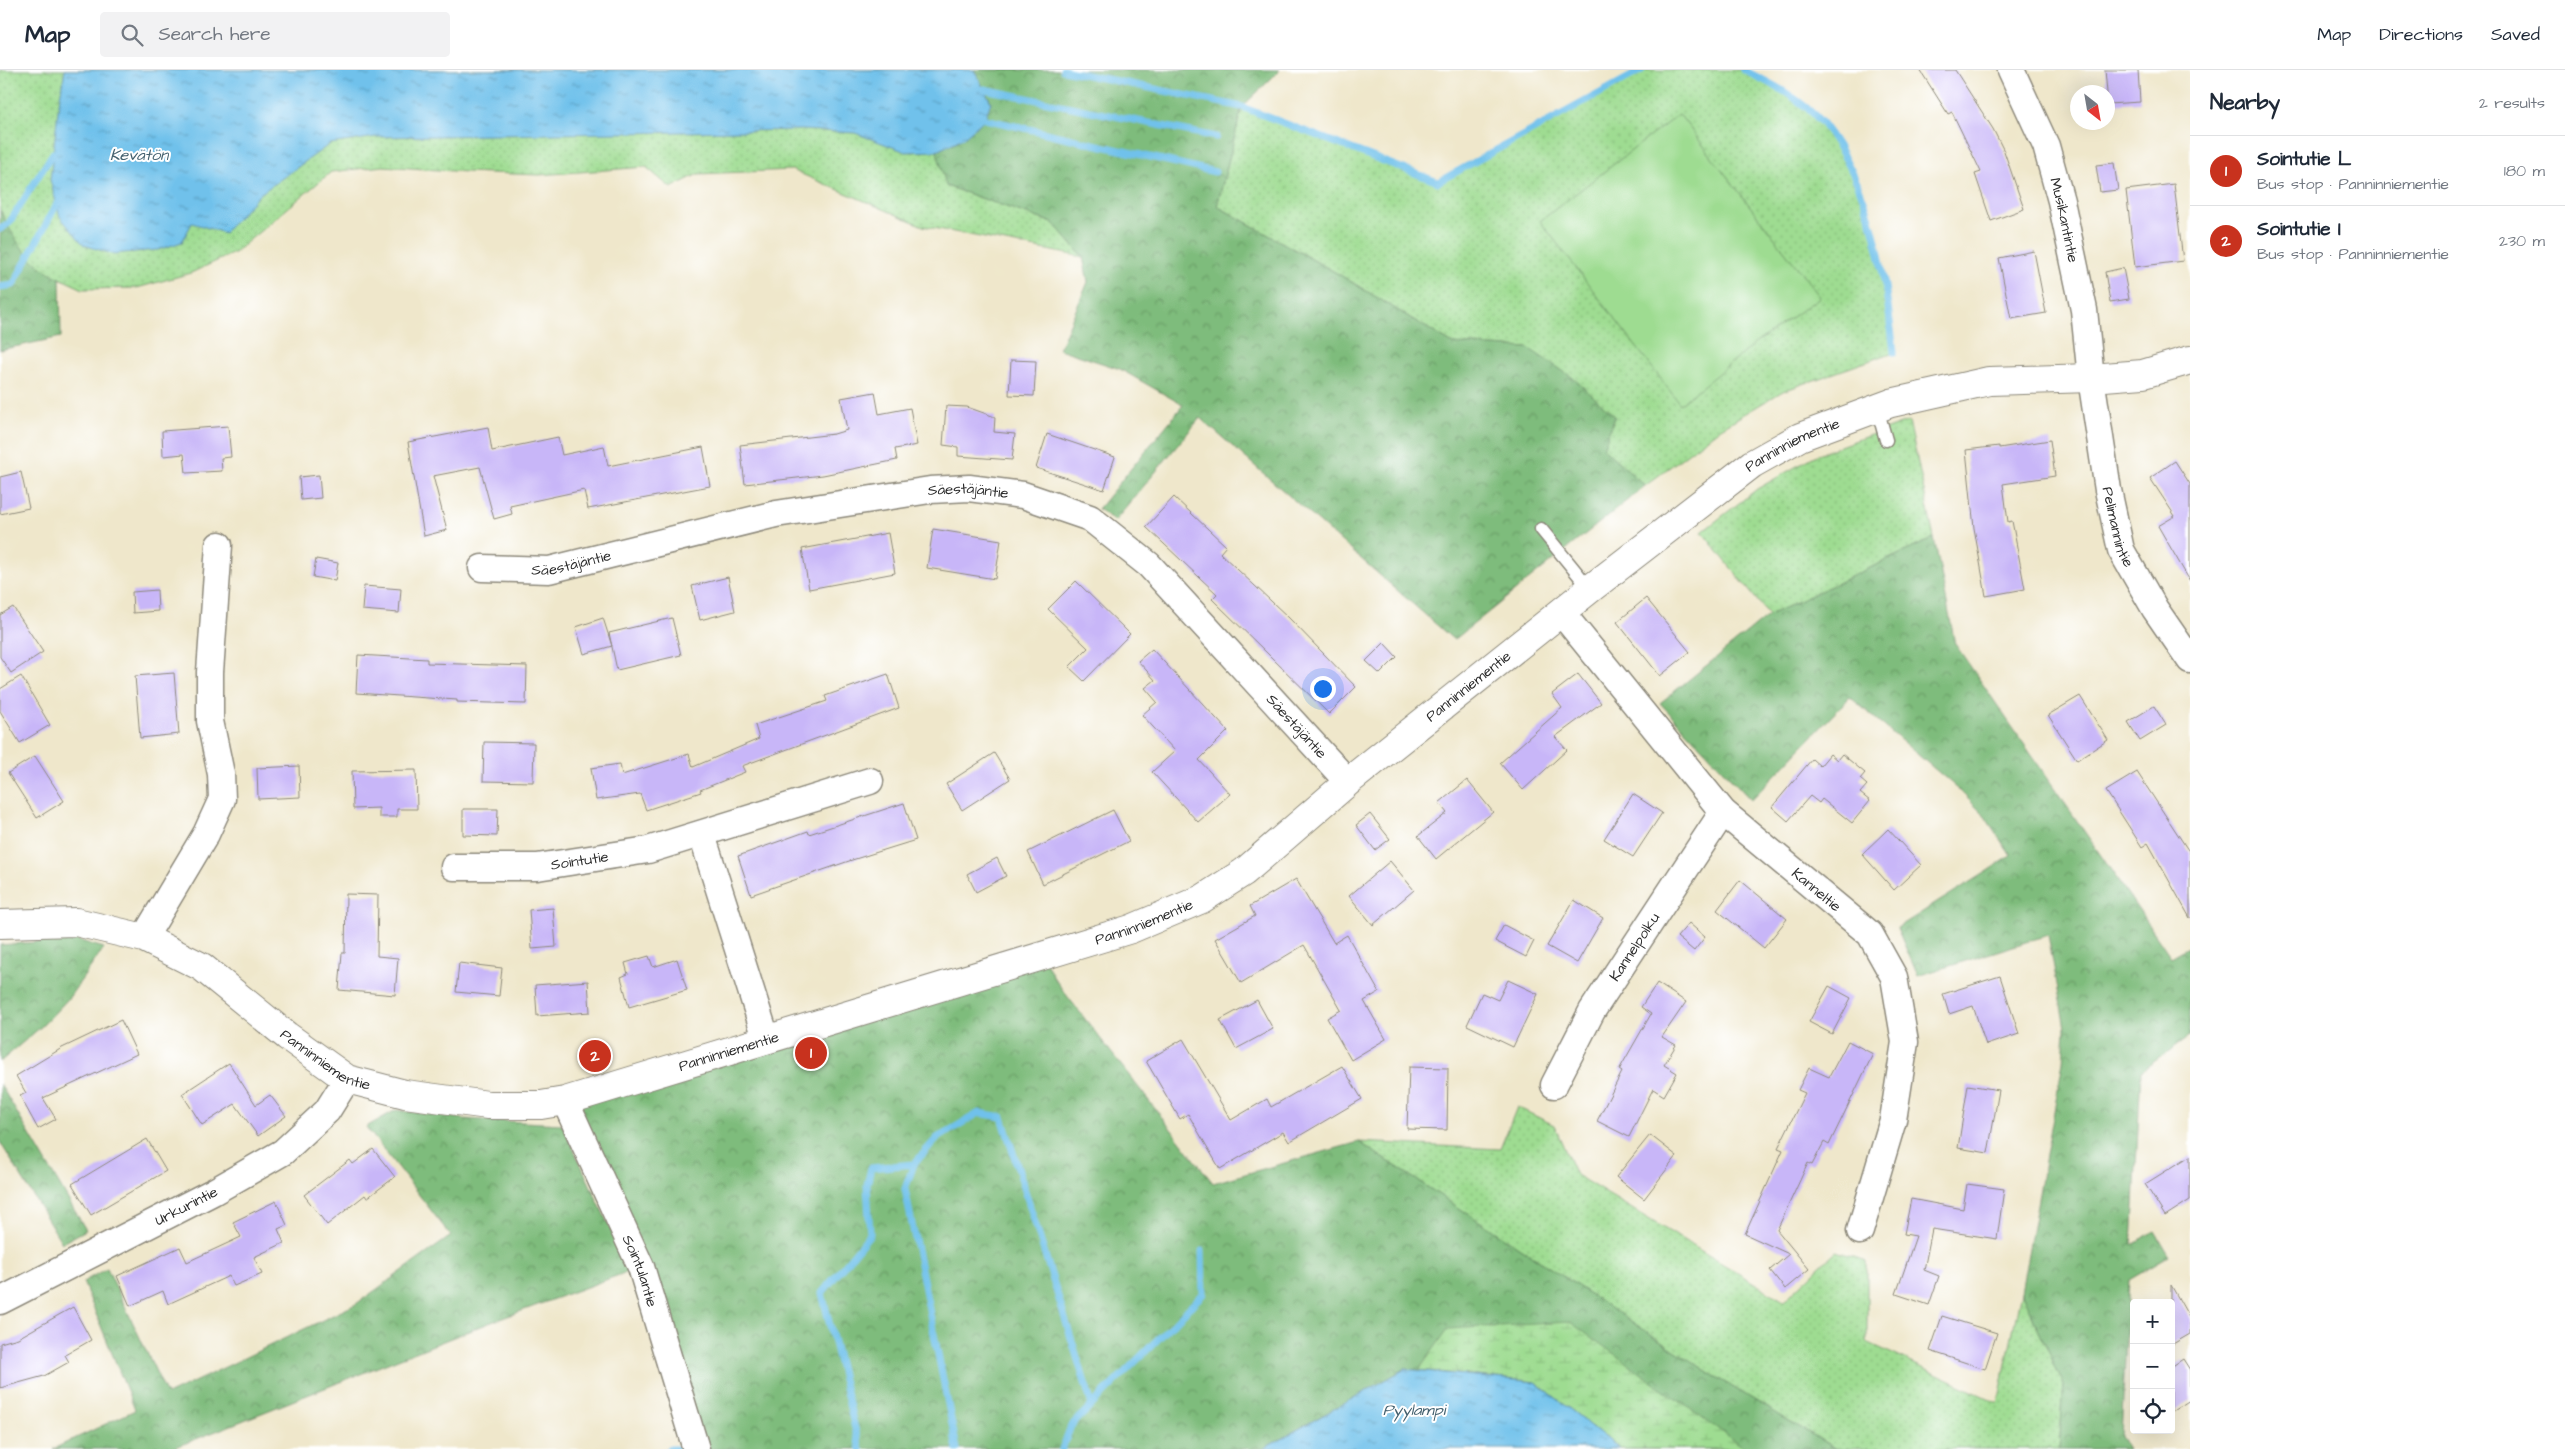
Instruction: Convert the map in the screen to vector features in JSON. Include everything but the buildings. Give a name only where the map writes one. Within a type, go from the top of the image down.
[{"type":"street","name":"Musikantintie","points":[[2011,70],[2046,146],[2061,201],[2084,310],[2091,378]]},
{"type":"street","name":"Panninniementie","points":[[0,924],[76,922],[144,938],[202,967],[287,1036],[347,1079],[405,1094],[488,1105],[541,1105],[565,1101],[1130,928],[1194,903],[1244,872],[1348,782],[1590,589],[1752,464],[1806,434],[1877,408],[1989,381],[2091,378],[2144,374],[2190,360]]},
{"type":"street","name":"Pelimannintie","points":[[2091,378],[2108,490],[2121,550],[2155,609],[2190,660]]},
{"type":"street","name":"Säestäjäntie","points":[[482,568],[549,570],[776,514],[930,490],[969,488],[1023,495],[1090,518],[1149,565],[1348,782]]},
{"type":"street","points":[[144,938],[206,834],[222,799],[221,774],[210,721],[210,672],[219,545]]},
{"type":"street","name":"Kanneltie","points":[[1561,612],[1723,812],[1870,934],[1894,977],[1905,1042],[1893,1120],[1860,1231]]},
{"type":"street","name":"Sointutie","points":[[454,867],[537,867],[606,858],[648,850],[702,835],[870,781]]},
{"type":"street","name":"Kannelpolku","points":[[1554,1086],[1592,1011],[1723,812]]},
{"type":"street","points":[[702,835],[766,1038]]},
{"type":"street","name":"Urkurintie","points":[[0,1301],[213,1192],[283,1152],[327,1111],[347,1079]]},
{"type":"street","name":"Sointulantie","points":[[565,1101],[641,1267],[696,1449]]},
{"type":"lane","points":[[1877,408],[1886,440]]},
{"type":"lane","points":[[1541,530],[1590,589]]},
{"type":"green space","name":"Kevätön","points":[[0,70],[1021,70],[946,186],[1053,223],[1083,257],[923,226],[792,170],[698,174],[671,188],[646,167],[539,175],[383,166],[331,172],[234,253],[191,273],[137,288],[83,289],[42,270],[15,241],[0,210]]},
{"type":"green space","points":[[974,70],[1280,70],[1242,107],[1217,206],[1340,275],[1453,344],[1528,348],[1572,377],[1615,416],[1603,448],[1645,486],[1454,640],[1200,418],[1115,521],[1098,509],[1183,405],[1120,369],[1059,349],[1088,282],[1083,257],[1053,223],[946,186],[937,151],[963,138],[991,102]]},
{"type":"green space","points":[[1642,70],[1743,70],[1794,98],[1821,122],[1859,187],[1873,225],[1883,266],[1894,352],[1783,391],[1721,428],[1645,486],[1603,448],[1528,348],[1453,344],[1340,275],[1217,206],[1242,107],[1438,182]],"holes":[[[1679,115],[1819,297],[1757,342]]]},
{"type":"green space","points":[[1679,114],[1820,297],[1757,342],[1680,404],[1540,221]]},
{"type":"green space","points":[[0,210],[11,232],[31,258],[60,278],[61,337],[0,350]]},
{"type":"green space","points":[[1909,421],[1934,538],[1769,615],[1702,532],[1757,489],[1818,454]]},
{"type":"green space","points":[[1934,538],[1955,644],[2171,957],[2190,946],[2190,1036],[2141,1071],[2132,1244],[2155,1231],[2170,1256],[2129,1280],[2121,1437],[2128,1449],[2059,1449],[2064,1385],[2021,1292],[2063,1062],[2065,1028],[2048,935],[1918,976],[1897,928],[2011,856],[1984,815],[1957,788],[1850,697],[1751,800],[1660,703],[1769,615]]},
{"type":"green space","points":[[74,939],[104,948],[68,999],[42,1026],[0,1062],[0,945]]},
{"type":"green space","points":[[1043,956],[1054,978],[1068,997],[1213,1183],[1359,1142],[1714,1376],[1836,1449],[1620,1449],[1536,1382],[1405,1369],[1263,1449],[696,1449],[565,1101]]},
{"type":"green space","points":[[0,1084],[86,1230],[62,1243],[0,1142]]},
{"type":"green space","points":[[1517,1107],[1554,1125],[1576,1175],[1784,1301],[1836,1251],[1867,1261],[1867,1342],[1998,1403],[2021,1292],[2064,1385],[2059,1449],[1836,1449],[1714,1376],[1359,1142],[1500,1149]]},
{"type":"green space","points":[[396,1110],[464,1119],[562,1124],[630,1271],[489,1323],[171,1449],[53,1449],[135,1410],[83,1282],[107,1268],[167,1395],[356,1304],[451,1236],[366,1127]]},
{"type":"green space","points":[[1570,1322],[1746,1449],[1620,1449],[1536,1382],[1419,1370],[1448,1329]]},
{"type":"water","name":"Kevätön","points":[[65,70],[974,70],[991,102],[985,119],[963,138],[937,151],[906,152],[855,133],[802,130],[376,137],[330,144],[260,194],[224,233],[192,223],[182,242],[158,250],[112,254],[84,245],[60,217],[50,180],[59,102]]},
{"type":"water","name":"Pyylampi","points":[[1405,1369],[1536,1382],[1620,1449],[1263,1449]]},
{"type":"waterway","points":[[1063,70],[1242,107],[1438,182],[1642,70]]},
{"type":"waterway","points":[[1743,70],[1775,86],[1805,106],[1822,123],[1840,148],[1854,175],[1874,232],[1881,261],[1894,352]]},
{"type":"waterway","points":[[984,89],[1216,137]]},
{"type":"waterway","points":[[985,119],[1215,172]]},
{"type":"waterway","points":[[0,229],[9,223],[53,153]]},
{"type":"waterway","points":[[0,287],[13,285],[57,204]]},
{"type":"waterway","points":[[957,1449],[905,1189],[914,1164],[937,1138],[979,1113],[1002,1117],[1092,1405]]},
{"type":"waterway","points":[[860,1449],[822,1293],[870,1234],[867,1185],[871,1168],[914,1164]]},
{"type":"waterway","points":[[1062,1449],[1071,1426],[1203,1294],[1202,1251]]},
{"type":"waterway","points":[[669,1449],[690,1449]]},
{"type":"place","name":"Sointutie L","points":[[811,1053]]},
{"type":"place","name":"Sointutie I","points":[[595,1056]]}]
